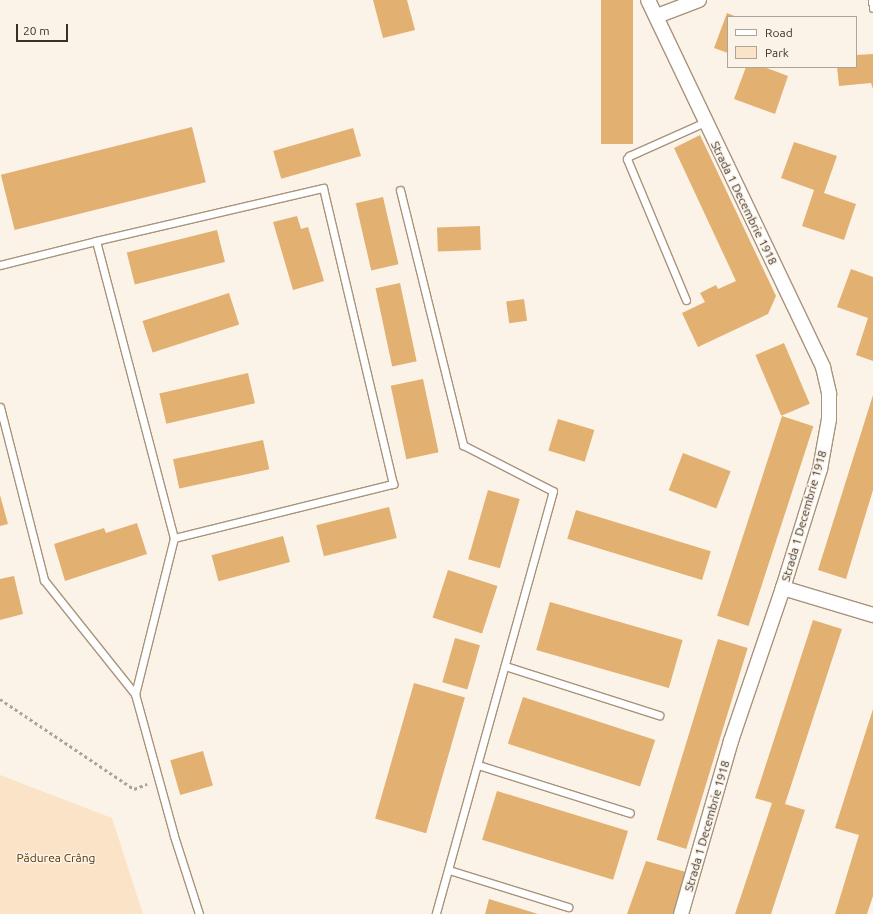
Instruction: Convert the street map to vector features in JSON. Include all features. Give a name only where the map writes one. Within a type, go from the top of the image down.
[{"type":"street","name":"Strada 1 Decembrie 1918","points":[[648,0],[657,16],[705,122],[823,367],[829,394],[829,419],[820,469],[783,588],[731,741],[681,914]]},
{"type":"street","points":[[657,16],[699,0]]},
{"type":"street","points":[[783,588],[873,616]]},
{"type":"lane","points":[[872,0],[873,8]]},
{"type":"lane","points":[[686,300],[627,159],[629,156],[705,122]]},
{"type":"lane","points":[[0,265],[323,188],[393,484],[174,538]]},
{"type":"lane","points":[[400,190],[464,446],[553,491],[436,914]]},
{"type":"lane","points":[[96,241],[174,538],[135,694]]},
{"type":"lane","points":[[0,407],[44,580],[135,694],[174,836],[199,914]]},
{"type":"lane","points":[[505,666],[659,715]]},
{"type":"lane","points":[[478,765],[630,813]]},
{"type":"lane","points":[[449,870],[568,907]]},
{"type":"path","points":[[0,700],[134,789],[159,779]]},
{"type":"green space","name":"Pădurea Crâng","points":[[0,775],[112,818],[143,914],[0,914]]},
{"type":"building","points":[[373,0],[407,0],[415,30],[383,38]]},
{"type":"building","points":[[601,0],[633,0],[633,144],[601,144]]},
{"type":"building","points":[[727,13],[734,16],[727,16],[727,53],[714,48]]},
{"type":"building","points":[[873,54],[873,89],[871,83],[839,86],[837,68],[857,68],[857,55]]},
{"type":"building","points":[[746,68],[767,68],[788,76],[775,114],[734,99]]},
{"type":"building","points":[[192,127],[206,182],[15,230],[1,175]]},
{"type":"building","points":[[353,128],[361,156],[281,179],[273,151]]},
{"type":"building","points":[[700,135],[776,296],[768,314],[698,347],[682,313],[705,302],[700,293],[716,285],[718,289],[736,281],[674,148]]},
{"type":"building","points":[[794,142],[837,156],[824,193],[856,204],[844,240],[802,226],[814,190],[781,178]]},
{"type":"building","points":[[383,197],[399,264],[371,271],[356,203]]},
{"type":"building","points":[[297,216],[301,229],[308,227],[324,281],[293,290],[273,222]]},
{"type":"building","points":[[480,226],[481,250],[438,251],[437,228]]},
{"type":"building","points":[[217,230],[225,262],[135,285],[127,252]]},
{"type":"building","points":[[851,269],[873,277],[873,361],[856,355],[868,318],[837,307]]},
{"type":"building","points":[[400,283],[417,361],[392,366],[376,288]]},
{"type":"building","points":[[229,293],[239,324],[153,353],[142,321]]},
{"type":"building","points":[[524,299],[527,321],[509,323],[506,302]]},
{"type":"building","points":[[784,343],[810,404],[781,416],[755,355]]},
{"type":"building","points":[[248,373],[255,403],[166,424],[159,393]]},
{"type":"building","points":[[423,379],[439,452],[406,459],[391,386]]},
{"type":"building","points":[[873,395],[873,490],[846,579],[818,570]]},
{"type":"building","points":[[782,416],[813,426],[748,626],[717,616]]},
{"type":"building","points":[[558,419],[594,430],[585,462],[548,451]]},
{"type":"building","points":[[263,440],[269,469],[179,488],[173,459]]},
{"type":"building","points":[[683,453],[731,471],[716,509],[669,490]]},
{"type":"building","points":[[488,490],[520,499],[500,568],[468,559]]},
{"type":"building","points":[[0,495],[8,524],[0,526]]},
{"type":"building","points":[[389,507],[397,538],[324,556],[316,525]]},
{"type":"building","points":[[576,510],[711,551],[702,580],[567,539]]},
{"type":"building","points":[[137,523],[147,554],[65,581],[54,544],[104,528],[106,533]]},
{"type":"building","points":[[283,536],[290,562],[219,581],[212,555]]},
{"type":"building","points":[[448,570],[497,586],[482,634],[433,618]]},
{"type":"building","points":[[14,576],[23,614],[0,620],[0,579]]},
{"type":"building","points":[[550,602],[683,640],[669,688],[536,650]]},
{"type":"building","points":[[813,620],[842,629],[785,804],[805,810],[771,914],[735,914],[772,803],[755,798]]},
{"type":"building","points":[[455,638],[480,645],[467,689],[442,682]]},
{"type":"building","points":[[718,639],[748,648],[686,849],[657,840]]},
{"type":"building","points":[[414,683],[465,698],[426,833],[375,819]]},
{"type":"building","points":[[523,697],[655,740],[640,787],[508,744]]},
{"type":"building","points":[[873,709],[873,896],[867,914],[835,914],[859,835],[835,828]]},
{"type":"building","points":[[203,751],[213,786],[180,795],[170,760]]},
{"type":"building","points":[[497,791],[628,831],[613,880],[482,840]]},
{"type":"building","points":[[646,861],[686,872],[674,914],[627,914]]},
{"type":"building","points":[[489,899],[538,914],[485,914]]}]
